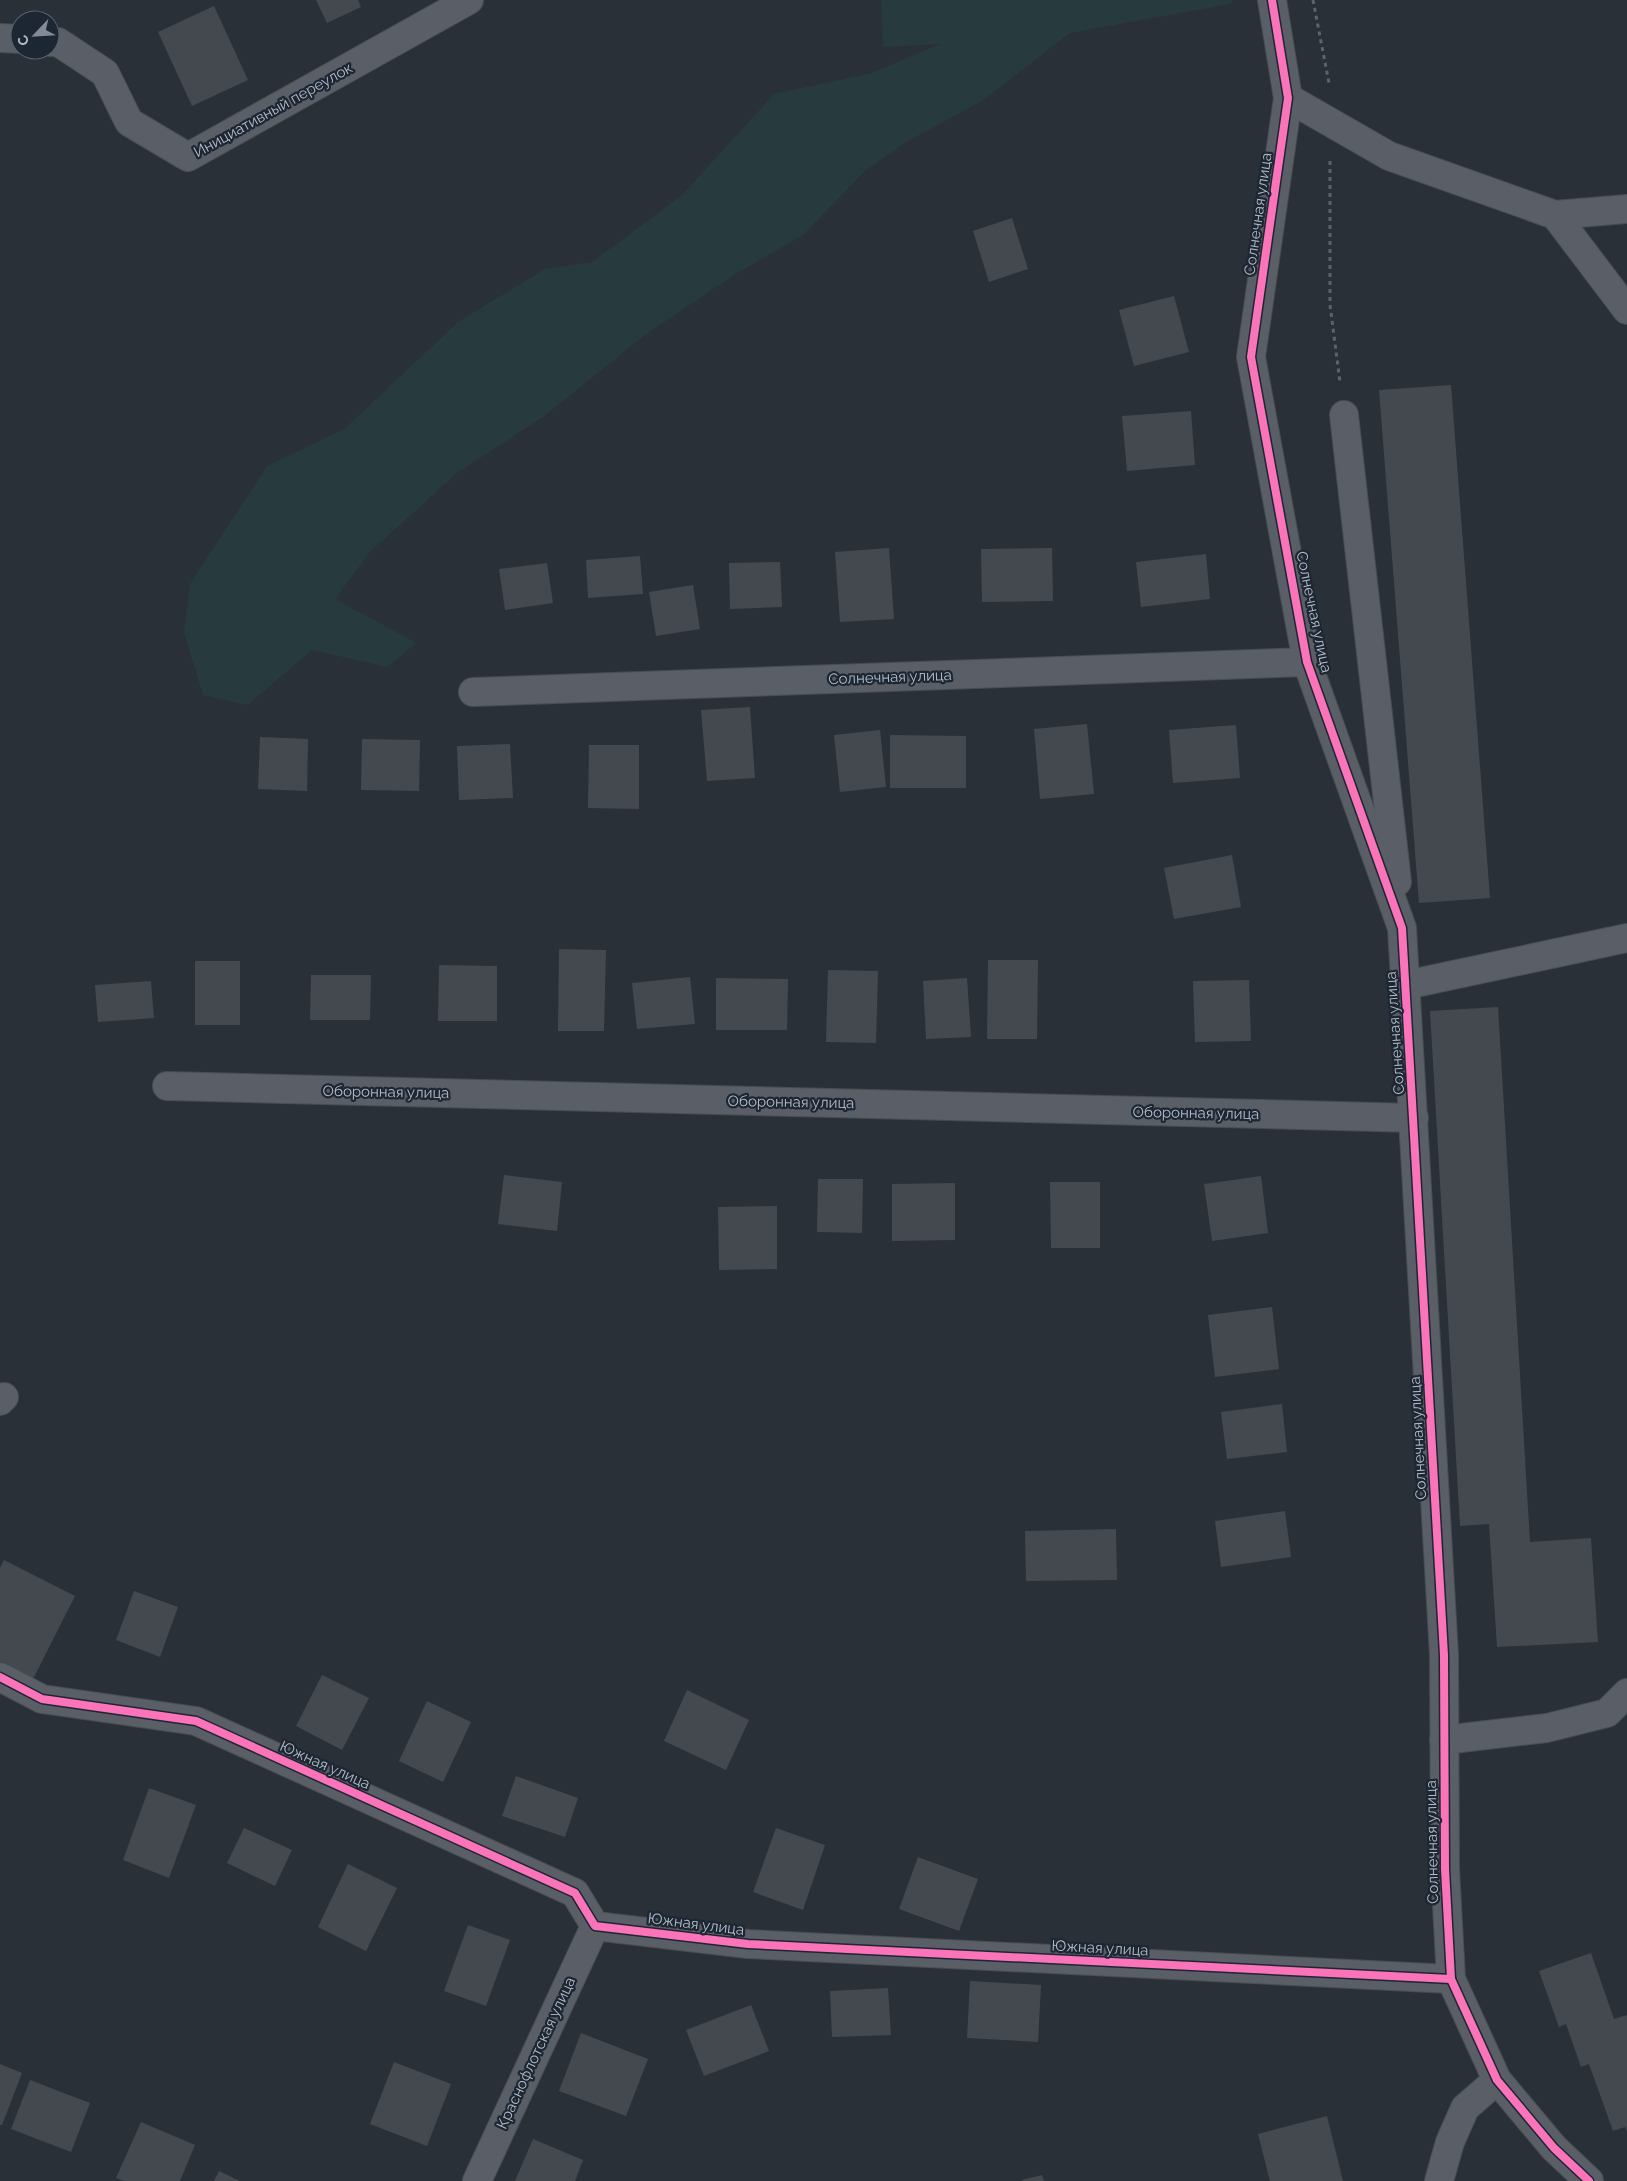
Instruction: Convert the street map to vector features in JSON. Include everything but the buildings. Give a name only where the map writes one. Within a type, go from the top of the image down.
[{"type":"street","name":"Инициативный переулок","points":[[60,43],[105,73],[129,122],[188,157],[469,0]]},
{"type":"street","name":"Солнечная улица","points":[[1272,0],[1288,98],[1251,356],[1307,662],[1402,928],[1444,1655],[1445,1869],[1451,1979],[1496,2080],[1554,2148],[1589,2181]]},
{"type":"street","points":[[1288,98],[1389,156],[1555,215],[1627,209]]},
{"type":"street","points":[[1555,215],[1627,310]]},
{"type":"street","points":[[1344,416],[1402,928]]},
{"type":"street","name":"Солнечная улица","points":[[473,692],[1307,662]]},
{"type":"street","points":[[1406,985],[1627,938]]},
{"type":"street","name":"Оборонная улица","points":[[167,1086],[1414,1118]]},
{"type":"street","name":"Южная улица","points":[[0,1677],[42,1699],[196,1722],[575,1893],[595,1926],[748,1944],[1451,1979]]},
{"type":"street","points":[[1444,1740],[1547,1728],[1607,1713],[1624,1704]]},
{"type":"street","name":"Краснофлотская улица","points":[[477,2181],[595,1926]]},
{"type":"street","points":[[1439,2181],[1450,2142],[1465,2108],[1496,2080]]},
{"type":"path","points":[[1331,184],[1330,304],[1344,416]]},
{"type":"green space","points":[[881,0],[1233,0],[1230,4],[1070,33],[982,101],[908,141],[865,171],[803,235],[734,275],[645,335],[543,417],[457,473],[370,552],[335,599],[417,643],[387,667],[312,650],[248,705],[203,695],[184,633],[190,584],[267,466],[344,429],[458,322],[545,269],[592,262],[682,195],[774,94],[872,73],[940,44],[883,47]]},
{"type":"cycle path","points":[[1272,0],[1288,98],[1251,357],[1307,662],[1402,928],[1444,1655],[1445,1869],[1451,1979],[1497,2080],[1554,2148],[1589,2181]]},
{"type":"cycle path","points":[[0,1677],[42,1699],[196,1721],[575,1893],[595,1926],[748,1944],[1451,1979]]}]
